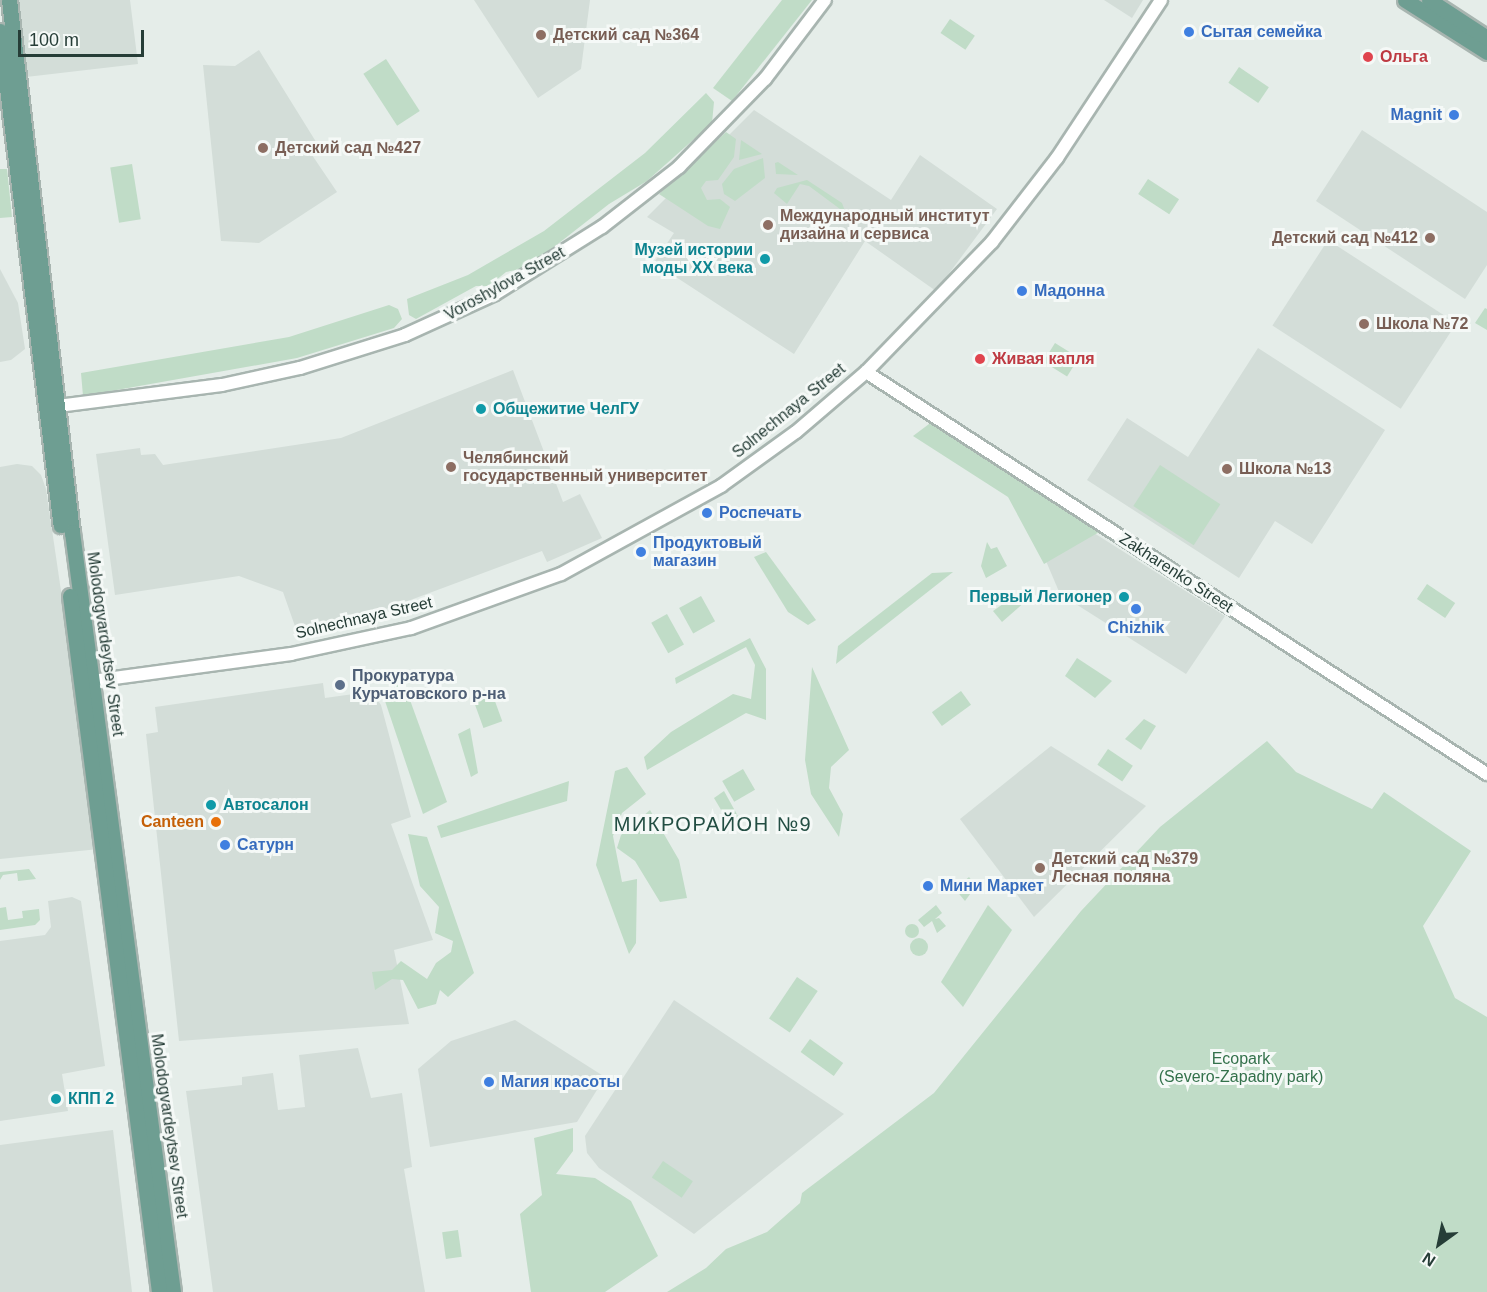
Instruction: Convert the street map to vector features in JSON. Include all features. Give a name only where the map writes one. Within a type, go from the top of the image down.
[{"type":"main road","name":"Molodogvardeytsev Street","points":[[9,0],[10,61],[45,362],[137,1069],[159,1292]]},
{"type":"main road","points":[[1405,0],[1486,46]]},
{"type":"main road","points":[[1429,0],[1486,46]]},
{"type":"main road","name":"Molodogvardeytsev Street","points":[[0,31],[10,61]]},
{"type":"main road","name":"Molodogvardeytsev Street","points":[[137,1069],[173,1292]]},
{"type":"street","name":"Voroshylova Street","points":[[51,407],[222,385],[300,368],[405,335],[495,294],[602,227],[679,167],[765,79],[825,0]]},
{"type":"street","name":"Solnechnaya Street","points":[[87,682],[357,641],[456,613],[561,574],[721,486],[796,432],[866,372],[940,299],[1011,218],[1056,158],[1161,0]]},
{"type":"street","name":"Zakharenko Street","points":[[866,372],[1487,774]]},
{"type":"shaded area","points":[[17,0],[130,0],[138,64],[26,77]]},
{"type":"shaded area","name":"Детский сад №364","points":[[474,0],[590,0],[581,69],[538,98]]},
{"type":"shaded area","points":[[1104,0],[1143,0],[1132,18]]},
{"type":"shaded area","name":"Детский сад №427","points":[[259,50],[318,145],[310,152],[337,192],[259,243],[221,241],[203,65],[235,66]]},
{"type":"shaded area","name":"Международный институт дизайна и сервиса","points":[[754,110],[891,200],[920,155],[997,209],[936,291],[865,241],[794,354],[659,266],[655,261],[674,233],[647,217]]},
{"type":"shaded area","name":"Детский сад №412","points":[[1362,130],[1487,212],[1487,265],[1465,299],[1316,201]]},
{"type":"shaded area","name":"Школа №72","points":[[1328,240],[1456,323],[1401,409],[1272,326]]},
{"type":"shaded area","points":[[0,269],[18,303],[25,349],[11,360],[0,362]]},
{"type":"shaded area","name":"Школа №13","points":[[1258,348],[1385,430],[1312,544],[1275,521],[1239,578],[1087,480],[1127,418],[1188,457]]},
{"type":"shaded area","points":[[513,370],[563,502],[580,494],[602,538],[547,562],[542,551],[389,608],[297,632],[283,592],[239,576],[115,595],[96,454],[140,448],[141,455],[155,454],[163,465],[341,438]]},
{"type":"shaded area","points":[[17,464],[32,466],[41,475],[46,489],[99,849],[0,859],[0,467]]},
{"type":"shaded area","points":[[1012,481],[1225,616],[1186,674],[1060,594]]},
{"type":"shaded area","points":[[323,683],[325,698],[368,692],[374,695],[381,705],[411,817],[391,824],[433,940],[394,950],[409,1024],[179,1041],[146,734],[158,732],[155,707]]},
{"type":"shaded area","name":"Детский сад №379 Лесная поляна","points":[[1051,746],[1146,806],[1034,917],[960,819]]},
{"type":"shaded area","points":[[72,897],[81,901],[105,1066],[62,1074],[68,1111],[0,1121],[0,941],[45,935],[51,927],[48,901]]},
{"type":"shaded area","points":[[674,1000],[844,1114],[694,1234],[599,1168],[587,1153],[585,1136]]},
{"type":"shaded area","points":[[515,1020],[605,1077],[577,1122],[430,1147],[418,1069],[451,1041]]},
{"type":"shaded area","points":[[358,1048],[371,1098],[402,1093],[412,1167],[404,1169],[425,1292],[213,1292],[186,1091],[242,1085],[242,1077],[273,1073],[278,1110],[305,1107],[299,1055]]},
{"type":"shaded area","points":[[113,1130],[132,1292],[0,1292],[0,1145]]},
{"type":"green space","points":[[782,0],[812,0],[732,101],[713,88]]},
{"type":"green space","points":[[950,19],[975,36],[965,50],[940,33]]},
{"type":"green space","points":[[386,59],[420,111],[397,126],[363,74]]},
{"type":"green space","points":[[1239,67],[1269,87],[1258,103],[1228,83]]},
{"type":"green space","points":[[706,93],[714,102],[712,123],[647,181],[609,204],[527,268],[506,272],[489,286],[476,286],[416,319],[409,315],[407,299],[468,275],[544,231],[645,153]]},
{"type":"green space","points":[[726,132],[736,139],[734,157],[718,180],[706,181],[701,188],[707,200],[720,199],[730,207],[720,229],[708,226],[659,194]]},
{"type":"green space","points":[[741,140],[762,154],[739,160]]},
{"type":"green space","points":[[763,158],[765,178],[735,201],[724,194],[722,184],[734,169]]},
{"type":"green space","points":[[778,162],[798,175],[776,174],[775,163]]},
{"type":"green space","points":[[132,164],[141,219],[119,223],[110,167]]},
{"type":"green space","points":[[0,169],[7,169],[12,217],[0,218]]},
{"type":"green space","points":[[1148,179],[1179,199],[1169,214],[1138,194]]},
{"type":"green space","points":[[807,180],[842,203],[845,211],[841,217],[837,214],[840,209],[809,186],[800,184],[787,204],[774,193],[777,188]]},
{"type":"green space","points":[[389,305],[398,309],[402,319],[394,328],[297,358],[83,396],[81,373],[289,337]]},
{"type":"green space","points":[[1485,308],[1487,309],[1487,330],[1475,323]]},
{"type":"green space","points":[[1055,343],[1079,358],[1067,376],[1043,362]]},
{"type":"green space","points":[[933,421],[1101,531],[1044,564],[1008,497],[913,436]]},
{"type":"green space","points":[[1160,465],[1220,504],[1194,545],[1133,506]]},
{"type":"green space","points":[[987,542],[991,549],[997,547],[1007,566],[986,578],[981,566]]},
{"type":"green space","points":[[766,552],[816,620],[808,625],[788,612],[754,557]]},
{"type":"green space","points":[[953,572],[836,664],[838,646],[932,573]]},
{"type":"green space","points":[[1427,584],[1455,603],[1445,618],[1417,599]]},
{"type":"green space","points":[[1021,591],[1026,601],[1002,622],[993,611]]},
{"type":"green space","points":[[701,596],[715,621],[693,633],[679,608]]},
{"type":"green space","points":[[667,614],[684,645],[668,653],[651,623]]},
{"type":"green space","points":[[750,638],[766,669],[766,720],[746,713],[647,770],[644,757],[671,732],[733,694],[751,699],[755,665],[746,647],[676,684],[675,678]]},
{"type":"green space","points":[[1077,658],[1112,681],[1095,698],[1065,676]]},
{"type":"green space","points":[[812,667],[849,750],[831,767],[829,788],[843,814],[839,837],[811,794],[805,760]]},
{"type":"green space","points":[[402,678],[447,802],[423,814],[384,698]]},
{"type":"green space","points":[[961,691],[971,705],[942,726],[932,712]]},
{"type":"green space","points":[[492,693],[502,721],[483,728],[473,700]]},
{"type":"green space","points":[[1144,719],[1156,726],[1141,750],[1125,739]]},
{"type":"green space","points":[[470,728],[478,773],[471,777],[458,734]]},
{"type":"green space","name":"Ecopark (Severo-Zapadny park)","points":[[1267,741],[1296,772],[1372,809],[1384,792],[1471,851],[1423,926],[1455,998],[1487,1017],[1487,1292],[667,1292],[706,1268],[726,1249],[767,1232],[800,1203],[802,1193],[934,1093],[1081,911],[1160,827]]},
{"type":"green space","points":[[1108,749],[1133,766],[1122,782],[1097,765]]},
{"type":"green space","points":[[627,767],[646,794],[622,813],[613,836],[622,882],[637,879],[636,943],[629,954],[596,865],[615,771]]},
{"type":"green space","points":[[743,769],[755,790],[734,802],[722,781]]},
{"type":"green space","points":[[569,781],[567,801],[441,838],[437,826]]},
{"type":"green space","points":[[724,791],[739,818],[730,825],[714,798]]},
{"type":"green space","points":[[650,810],[679,860],[687,898],[660,902],[635,861],[617,848],[621,835]]},
{"type":"green space","points":[[408,834],[427,837],[474,973],[448,997],[440,990],[436,1004],[418,1009],[403,980],[392,979],[375,990],[372,972],[392,970],[401,961],[427,979],[436,963],[451,952],[453,941],[435,933],[439,907],[420,886]]},
{"type":"green space","points":[[29,869],[36,879],[18,881],[17,873],[3,875],[0,880],[0,872]]},
{"type":"green space","points":[[969,877],[976,886],[965,901],[955,889]]},
{"type":"green space","points":[[936,905],[942,913],[935,919],[939,918],[946,926],[937,933],[932,921],[924,927],[918,920]]},
{"type":"green space","points":[[988,905],[1012,930],[963,1007],[941,982]]},
{"type":"green space","points":[[6,907],[8,920],[23,918],[22,911],[39,909],[40,920],[35,925],[0,930],[0,908]]},
{"type":"green space","points":[[909,924],[915,924],[919,931],[915,938],[909,938],[905,934],[905,928]]},
{"type":"green space","points":[[919,938],[925,941],[928,947],[925,953],[919,956],[913,953],[910,947],[913,941]]},
{"type":"green space","points":[[797,977],[818,991],[790,1032],[769,1018]]},
{"type":"green space","points":[[810,1039],[843,1063],[834,1076],[801,1052]]},
{"type":"green space","points":[[573,1128],[573,1151],[556,1174],[595,1178],[631,1201],[658,1256],[605,1292],[531,1292],[520,1214],[542,1195],[534,1138]]},
{"type":"green space","points":[[663,1161],[693,1181],[682,1198],[652,1178]]},
{"type":"green space","points":[[458,1230],[462,1257],[446,1259],[442,1232]]},
{"type":"place","name":"Сытая семейка","points":[[1189,32]]},
{"type":"place","name":"Детский сад №364","points":[[541,35]]},
{"type":"place","name":"Ольга","points":[[1368,57]]},
{"type":"place","name":"Magnit","points":[[1454,115]]},
{"type":"place","name":"Детский сад №427","points":[[263,148]]},
{"type":"place","name":"Международный институт дизайна и сервиса","points":[[768,225]]},
{"type":"place","name":"Детский сад №412","points":[[1430,238]]},
{"type":"place","name":"Музей истории моды XX века","points":[[765,259]]},
{"type":"place","name":"Мадонна","points":[[1022,291]]},
{"type":"place","name":"Школа №72","points":[[1364,324]]},
{"type":"place","name":"Живая капля","points":[[980,359]]},
{"type":"place","name":"Общежитие ЧелГУ","points":[[481,409]]},
{"type":"place","name":"Челябинский государственный университет","points":[[451,467]]},
{"type":"place","name":"Школа №13","points":[[1227,469]]},
{"type":"place","name":"Роспечать","points":[[707,513]]},
{"type":"place","name":"Продуктовый магазин","points":[[641,552]]},
{"type":"place","name":"Первый Легионер","points":[[1124,597]]},
{"type":"place","name":"Chizhik","points":[[1136,609]]},
{"type":"place","name":"Прокуратура Курчатовского р-на","points":[[340,685]]},
{"type":"place","name":"Автосалон","points":[[211,805]]},
{"type":"place","name":"Canteen","points":[[216,822]]},
{"type":"place","name":"Сатурн","points":[[225,845]]},
{"type":"place","name":"Детский сад №379 Лесная поляна","points":[[1040,868]]},
{"type":"place","name":"Мини Маркет","points":[[928,886]]},
{"type":"place","name":"Магия красоты","points":[[489,1082]]},
{"type":"place","name":"КПП 2","points":[[56,1099]]},
{"type":"district","name":"МИКРОРАЙОН №9","points":[[713,824]]}]
